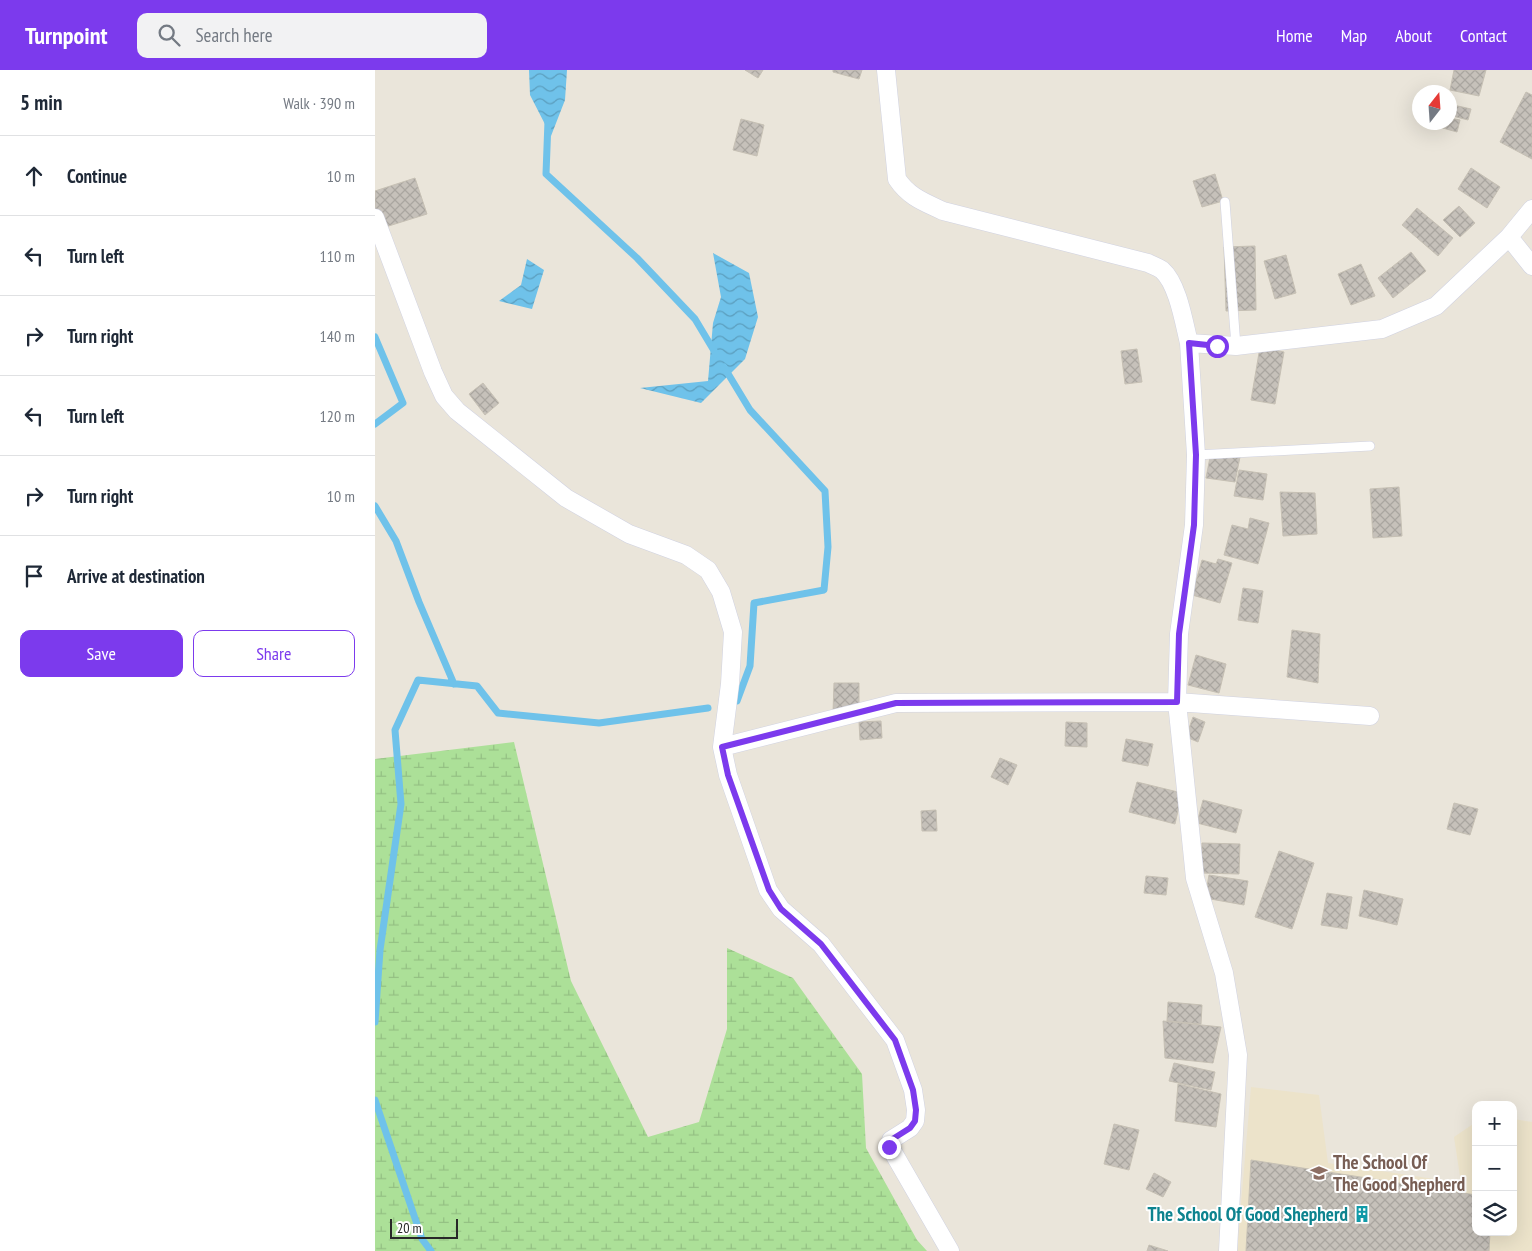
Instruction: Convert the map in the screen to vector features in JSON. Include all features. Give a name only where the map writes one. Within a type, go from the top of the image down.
[{"type":"street","points":[[886,70],[897,179],[904,190],[917,199],[943,210],[1148,263],[1162,271],[1171,284],[1178,300],[1189,343],[1196,455],[1194,525],[1179,634],[1177,702],[1195,878],[1224,974],[1239,1055],[1228,1251]]},
{"type":"street","points":[[1189,343],[1236,346],[1382,329],[1437,306],[1509,237],[1532,209]]},
{"type":"street","points":[[375,218],[437,380],[444,396],[457,411],[566,498],[629,534],[686,555],[708,570],[721,592],[733,632],[730,684],[722,747],[728,775],[769,890],[781,909],[821,944],[895,1040],[913,1090],[916,1110],[915,1121],[910,1128],[891,1140],[889,1147],[950,1251]]},
{"type":"street","points":[[1509,237],[1532,266]]},
{"type":"street","points":[[722,747],[896,703],[1177,702],[1369,716]]},
{"type":"lane","points":[[1225,202],[1236,346]]},
{"type":"lane","points":[[1196,455],[1370,446]]},
{"type":"shaded area","name":"The School Of The Good Shepherd","points":[[1251,1087],[1319,1095],[1328,1163],[1461,1183],[1454,1137],[1472,1125],[1472,1236],[1517,1236],[1517,1120],[1532,1122],[1532,1251],[1237,1251]]},
{"type":"green space","points":[[514,742],[571,981],[648,1137],[699,1122],[727,1029],[727,948],[793,978],[862,1074],[866,1148],[917,1240],[927,1251],[375,1251],[375,759]]},
{"type":"water","points":[[529,70],[567,70],[565,100],[551,136],[530,95]]},
{"type":"water","points":[[713,253],[749,273],[758,317],[745,359],[701,403],[640,388],[708,381],[713,323],[721,297]]},
{"type":"water","points":[[527,259],[544,270],[532,309],[499,301],[521,285]]},
{"type":"building","points":[[745,70],[763,70],[758,78]]},
{"type":"building","points":[[833,70],[862,70],[859,79],[833,72]]},
{"type":"building","points":[[1454,70],[1486,70],[1479,96],[1457,91],[1457,85],[1451,85]]},
{"type":"building","points":[[1526,92],[1532,95],[1532,159],[1500,142]]},
{"type":"building","points":[[1457,106],[1471,109],[1468,120],[1457,117]]},
{"type":"building","points":[[741,119],[764,125],[757,156],[733,150]]},
{"type":"building","points":[[1457,119],[1460,120],[1457,132],[1450,130],[1457,130]]},
{"type":"building","points":[[1471,168],[1500,187],[1487,208],[1458,189]]},
{"type":"building","points":[[1215,174],[1223,201],[1202,207],[1193,181]]},
{"type":"building","points":[[415,178],[427,214],[379,229],[375,216],[375,191]]},
{"type":"building","points":[[1459,206],[1475,223],[1460,237],[1443,220]]},
{"type":"building","points":[[1417,208],[1453,238],[1438,256],[1402,225]]},
{"type":"building","points":[[1255,246],[1256,310],[1226,311],[1224,247]]},
{"type":"building","points":[[1411,252],[1426,271],[1393,298],[1378,278]]},
{"type":"building","points":[[1286,255],[1296,293],[1275,299],[1264,261]]},
{"type":"building","points":[[1361,264],[1375,296],[1351,305],[1338,274]]},
{"type":"building","points":[[1260,347],[1284,352],[1275,404],[1251,400]]},
{"type":"building","points":[[1137,349],[1142,382],[1125,384],[1121,351]]},
{"type":"building","points":[[483,383],[499,403],[485,415],[469,394]]},
{"type":"building","points":[[1211,452],[1240,457],[1235,482],[1206,478]]},
{"type":"building","points":[[1239,470],[1267,474],[1263,500],[1234,496]]},
{"type":"building","points":[[1399,487],[1402,536],[1373,538],[1370,489]]},
{"type":"building","points":[[1280,492],[1315,493],[1317,534],[1283,536]]},
{"type":"building","points":[[1250,518],[1269,523],[1258,564],[1224,555],[1232,525],[1248,529]]},
{"type":"building","points":[[1218,559],[1232,563],[1220,603],[1192,595],[1202,560],[1216,564]]},
{"type":"building","points":[[1243,588],[1263,591],[1258,623],[1238,620]]},
{"type":"building","points":[[1292,630],[1320,634],[1318,683],[1287,677]]},
{"type":"building","points":[[1196,655],[1226,664],[1219,693],[1188,685]]},
{"type":"building","points":[[834,683],[859,683],[859,713],[833,713]]},
{"type":"building","points":[[1193,717],[1205,722],[1198,742],[1186,737]]},
{"type":"building","points":[[881,721],[882,738],[860,740],[859,722]]},
{"type":"building","points":[[1066,722],[1087,723],[1087,747],[1065,746]]},
{"type":"building","points":[[1126,739],[1153,744],[1148,766],[1122,761]]},
{"type":"building","points":[[1000,758],[1017,765],[1008,785],[991,777]]},
{"type":"building","points":[[1137,782],[1182,793],[1175,824],[1129,812]]},
{"type":"building","points":[[1203,800],[1242,810],[1236,833],[1197,823]]},
{"type":"building","points":[[1454,803],[1478,809],[1470,835],[1447,829]]},
{"type":"building","points":[[936,810],[937,831],[922,831],[921,811]]},
{"type":"building","points":[[1202,843],[1240,844],[1239,874],[1201,873]]},
{"type":"building","points":[[1279,851],[1314,863],[1292,929],[1255,917]]},
{"type":"building","points":[[1209,875],[1248,881],[1244,905],[1205,898]]},
{"type":"building","points":[[1146,876],[1168,878],[1166,895],[1144,893]]},
{"type":"building","points":[[1364,890],[1403,899],[1397,925],[1359,916]]},
{"type":"building","points":[[1327,893],[1352,897],[1347,929],[1321,925]]},
{"type":"building","points":[[1168,1002],[1202,1005],[1201,1024],[1167,1021]]},
{"type":"building","points":[[1163,1021],[1221,1027],[1213,1063],[1165,1058]]},
{"type":"building","points":[[1174,1063],[1215,1072],[1211,1090],[1169,1081]]},
{"type":"building","points":[[1178,1084],[1221,1094],[1216,1127],[1175,1121]]},
{"type":"building","points":[[1114,1124],[1139,1130],[1129,1170],[1104,1164]]},
{"type":"building","name":"The School Of Good Shepherd","points":[[1251,1160],[1472,1194],[1472,1236],[1490,1236],[1489,1251],[1246,1251]]},
{"type":"building","points":[[1154,1173],[1171,1182],[1163,1197],[1146,1189]]},
{"type":"building","points":[[1149,1245],[1168,1251],[1147,1251]]},
{"type":"waterway","points":[[548,121],[546,174],[637,258],[695,319],[716,354]]},
{"type":"waterway","points":[[375,337],[403,403],[375,424]]},
{"type":"waterway","points":[[724,367],[750,410],[825,491],[828,547],[824,590],[754,603],[750,666],[737,701]]},
{"type":"waterway","points":[[375,506],[396,541],[419,602],[454,684]]},
{"type":"waterway","points":[[375,1022],[380,950],[401,804],[395,730],[418,680],[477,686],[498,713],[599,723],[708,708]]},
{"type":"waterway","points":[[375,1100],[422,1239],[431,1251]]},
{"type":"place","name":"The School Of The Good Shepherd","points":[[1319,1173]]},
{"type":"place","name":"The School Of Good Shepherd","points":[[1362,1214]]},
{"type":"route","points":[[889,1147],[891,1140],[910,1128],[915,1121],[916,1110],[913,1090],[895,1040],[821,944],[781,909],[769,890],[728,775],[722,747],[896,703],[1177,702],[1179,634],[1194,525],[1196,455],[1189,343],[1217,346]]}]
